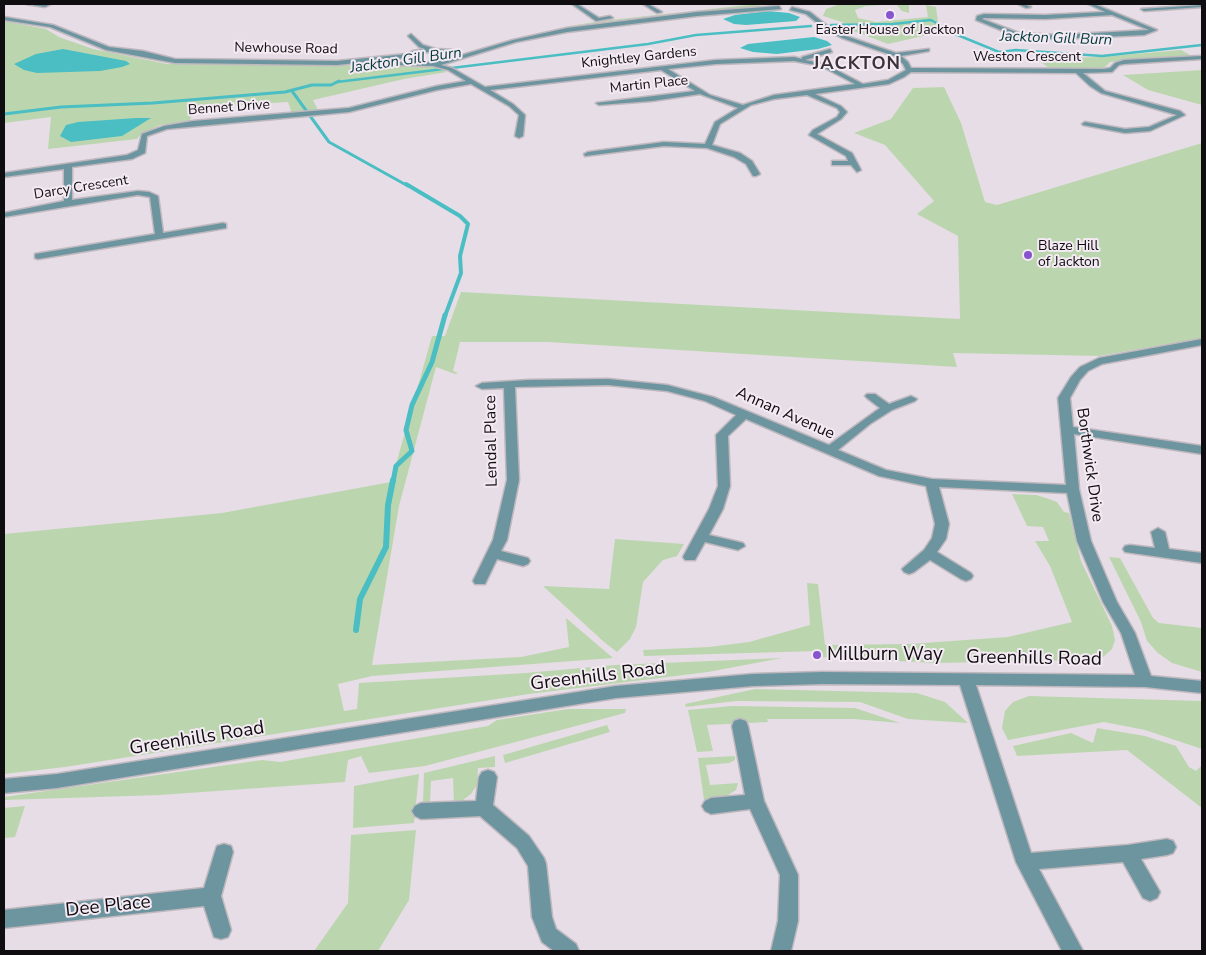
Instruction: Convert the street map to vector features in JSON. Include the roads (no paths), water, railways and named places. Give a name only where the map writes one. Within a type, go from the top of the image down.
[{"type":"street","points":[[28,4],[45,6],[49,4]]},
{"type":"street","points":[[574,4],[598,20],[713,6]]},
{"type":"street","points":[[645,4],[659,12]]},
{"type":"street","points":[[708,146],[717,123],[742,107],[774,98],[889,82],[902,76],[909,70],[906,62],[896,55],[844,37],[828,29],[809,6],[792,9],[747,4]]},
{"type":"street","points":[[432,64],[456,59],[489,47],[567,30],[769,4],[779,8]]},
{"type":"street","points":[[1020,4],[1028,8]]},
{"type":"street","points":[[1090,4],[1154,30],[1144,33],[1057,37],[1018,35],[979,20],[979,17],[984,16],[1112,13]]},
{"type":"street","points":[[1144,8],[1202,7]]},
{"type":"street","name":"Newhouse Road","points":[[4,18],[51,26],[92,44],[167,61],[370,61],[432,64]]},
{"type":"street","points":[[411,36],[422,46],[438,50]]},
{"type":"street","points":[[422,46],[408,56],[407,59],[423,64]]},
{"type":"street","points":[[414,52],[489,47]]},
{"type":"street","points":[[445,50],[457,53],[450,69]]},
{"type":"street","points":[[896,55],[927,50]]},
{"type":"street","name":"Knightley Gardens","points":[[798,60],[830,51]]},
{"type":"street","name":"Weston Crescent","points":[[1192,54],[1202,58]]},
{"type":"street","name":"Newhouse Road","points":[[370,61],[408,56]]},
{"type":"street","name":"Weston Crescent","points":[[909,70],[1112,70],[1117,64],[1124,62],[1202,58]]},
{"type":"street","name":"Knightley Gardens","points":[[484,89],[731,60],[798,60],[823,65],[863,86]]},
{"type":"street","points":[[432,64],[450,69],[511,104],[522,115],[519,136]]},
{"type":"street","points":[[661,68],[701,92],[742,107]]},
{"type":"street","points":[[1078,71],[1092,85],[1103,92],[1178,112],[1182,115],[1150,129],[1125,131],[1085,124]]},
{"type":"street","name":"Bennet Drive","points":[[4,175],[119,159],[137,154],[142,151],[144,135],[166,127],[193,122],[349,110],[437,88],[472,82]]},
{"type":"street","name":"Martin Place","points":[[599,103],[652,99],[701,92]]},
{"type":"street","points":[[809,93],[839,107],[844,112],[839,118],[816,131],[813,135],[849,156],[855,166],[835,163]]},
{"type":"street","points":[[588,154],[664,144],[708,146],[737,156],[749,163],[756,174]]},
{"type":"street","points":[[68,165],[68,203]]},
{"type":"street","name":"Darcy Crescent","points":[[4,215],[68,203],[138,193],[149,194],[154,196],[159,235]]},
{"type":"street","points":[[38,256],[223,226]]},
{"type":"street","name":"Borthwick Drive","points":[[1144,681],[1128,633],[1110,602],[1084,541],[1073,488],[1064,398],[1068,388],[1084,369],[1099,361],[1202,342]]},
{"type":"street","name":"Annan Avenue","points":[[482,386],[608,382],[667,388],[710,399],[883,473],[932,484],[1073,488]]},
{"type":"street","name":"Lendal Place","points":[[480,581],[500,540],[513,480],[509,385]]},
{"type":"street","points":[[871,396],[888,408]]},
{"type":"street","points":[[828,451],[888,408],[912,399]]},
{"type":"street","points":[[690,557],[716,509],[724,486],[722,435],[745,413]]},
{"type":"street","points":[[1068,430],[1202,450]]},
{"type":"street","points":[[909,569],[929,553],[939,539],[942,524],[932,484]]},
{"type":"street","points":[[1158,532],[1163,553]]},
{"type":"street","points":[[701,537],[738,546]]},
{"type":"street","points":[[1130,549],[1202,558]]},
{"type":"street","points":[[929,553],[966,576]]},
{"type":"street","points":[[494,554],[523,561]]},
{"type":"street","points":[[966,679],[1025,862],[1073,951]]},
{"type":"street","name":"Greenhills Road","points":[[4,786],[67,780],[616,692],[754,680],[966,679],[1144,681],[1202,687]]},
{"type":"street","points":[[740,726],[755,801],[790,875],[788,921],[781,951]]},
{"type":"street","points":[[484,808],[488,777]]},
{"type":"street","points":[[711,806],[755,801]]},
{"type":"street","points":[[421,811],[484,808],[523,842],[537,864],[542,916],[549,934],[569,951]]},
{"type":"street","points":[[1025,862],[1128,853],[1167,847]]},
{"type":"street","points":[[221,930],[212,896],[224,852]]},
{"type":"street","points":[[1128,853],[1150,892]]},
{"type":"street","name":"Dee Place","points":[[4,919],[212,896]]},
{"type":"water","points":[[768,11],[789,13],[800,17],[796,21],[746,25],[734,24],[723,19],[735,15]]},
{"type":"water","points":[[814,37],[827,41],[832,45],[818,49],[777,54],[753,52],[740,48],[748,44]]},
{"type":"water","points":[[63,49],[126,61],[130,64],[100,71],[37,73],[24,70],[14,64],[36,54]]},
{"type":"water","points":[[151,118],[122,136],[71,142],[60,136],[66,125],[78,122]]},
{"type":"waterway","name":"Jackton Gill Burn","points":[[831,25],[893,24],[931,20],[940,25],[938,27],[999,52],[1016,50],[1102,56],[1202,45]]},
{"type":"waterway","name":"Jackton Gill Burn","points":[[337,82],[648,44],[696,35],[811,26]]},
{"type":"waterway","name":"Jackton Gill Burn","points":[[4,114],[61,107],[153,103],[285,92],[312,85],[331,85],[337,82]]},
{"type":"waterway","points":[[292,91],[329,142],[408,186]]},
{"type":"waterway","points":[[406,184],[460,216],[468,224],[460,256],[461,273],[445,316]]},
{"type":"waterway","points":[[393,482],[396,466],[412,451],[406,430],[412,405],[432,362],[445,315]]},
{"type":"waterway","points":[[356,630],[360,599],[386,547],[388,505],[393,480]]},
{"type":"place","name":"Easter House of Jackton","points":[[890,15]]},
{"type":"place","name":"Blaze Hill of Jackton","points":[[1028,255]]},
{"type":"place","name":"Millburn Way","points":[[817,655]]},
{"type":"district","name":"JACKTON","points":[[857,65]]}]
